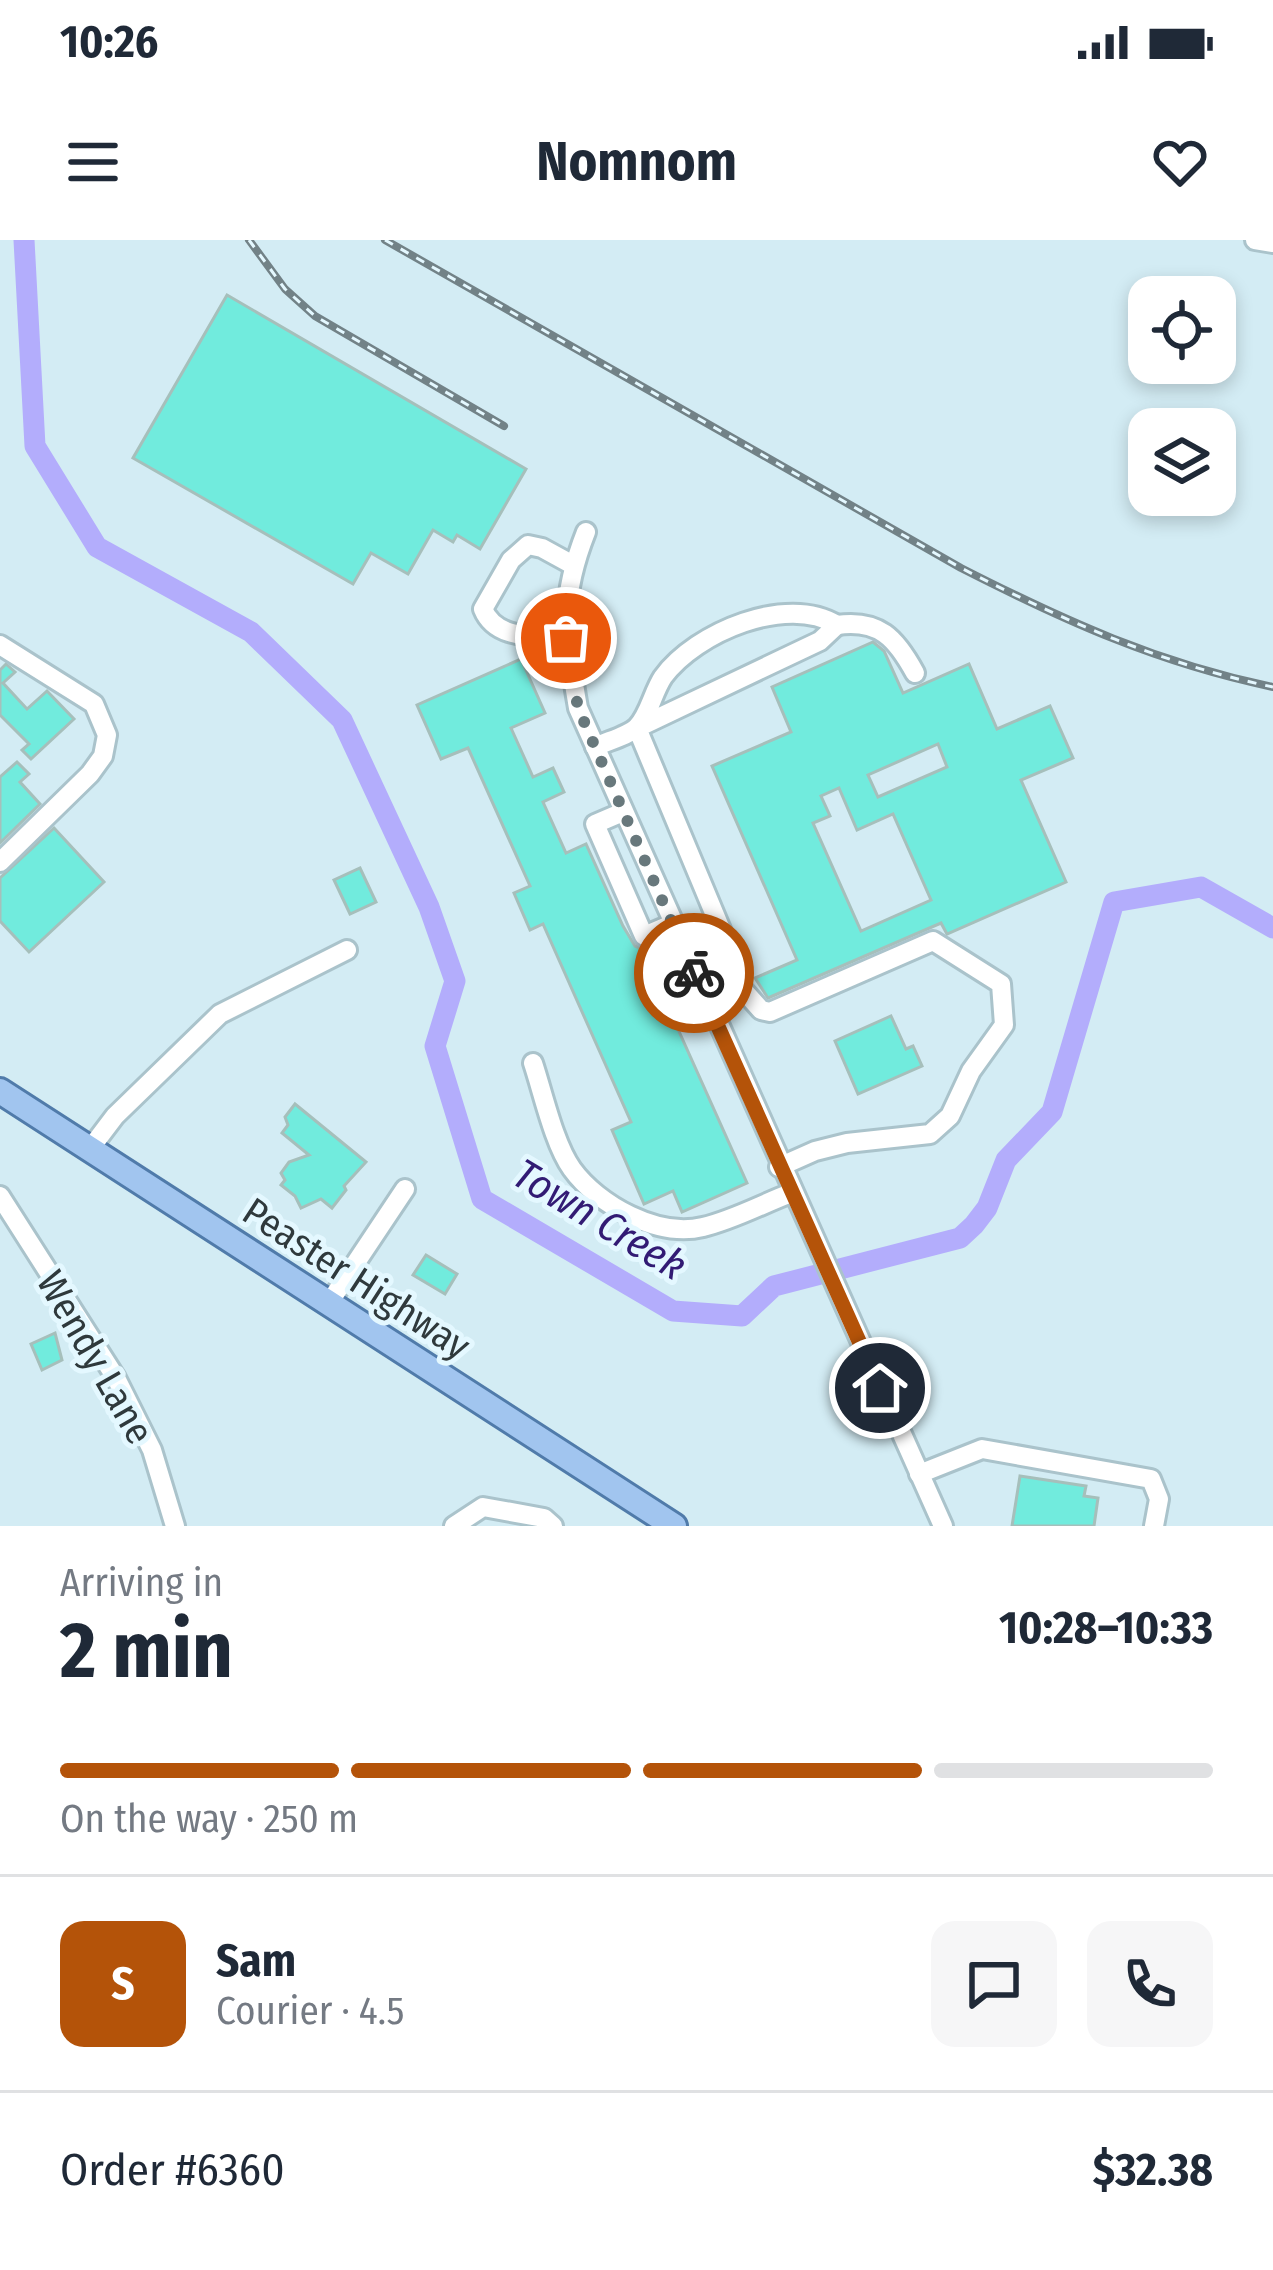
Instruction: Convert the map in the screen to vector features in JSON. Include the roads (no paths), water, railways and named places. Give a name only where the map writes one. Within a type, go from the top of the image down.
[{"type":"main road","name":"Peaster Highway","points":[[0,1091],[674,1526]]},
{"type":"street","points":[[1255,240],[1273,243]]},
{"type":"street","points":[[586,532],[573,565],[566,604],[566,638],[578,708],[943,1526]]},
{"type":"street","points":[[566,638],[505,632],[489,623],[483,609],[511,560],[528,545],[573,565]]},
{"type":"street","points":[[704,996],[740,976],[637,728],[664,675],[708,638],[754,618],[817,613],[837,625],[874,626],[889,634],[915,673]]},
{"type":"street","points":[[595,747],[820,641],[837,625]]},
{"type":"street","points":[[0,645],[94,704],[107,735],[103,756],[90,775],[0,862]]},
{"type":"street","points":[[623,812],[595,824],[644,935],[673,924]]},
{"type":"street","points":[[736,982],[761,1010],[770,1012],[933,941],[1001,984],[1004,1024],[971,1071],[950,1116],[930,1134],[847,1143],[815,1150],[779,1167]]},
{"type":"street","points":[[90,1149],[115,1116],[220,1015],[346,950]]},
{"type":"street","points":[[533,1063],[568,1165],[583,1182],[637,1219],[659,1226],[704,1227],[791,1193]]},
{"type":"street","points":[[329,1303],[405,1189]]},
{"type":"street","name":"Wendy Lane","points":[[0,1196],[116,1378],[152,1450],[175,1526]]},
{"type":"street","points":[[919,1474],[982,1449],[1151,1478],[1159,1498],[1154,1526]]},
{"type":"street","points":[[454,1526],[483,1507],[544,1518],[553,1526]]},
{"type":"waterway","name":"Town Creek","points":[[24,240],[35,446],[97,547],[251,632],[342,720],[429,907],[455,981],[435,1046],[482,1199],[673,1311],[742,1316],[774,1286],[960,1238],[987,1208],[1006,1160],[1052,1112],[1114,902],[1201,887],[1273,928]]},
{"type":"railway","points":[[249,240],[285,289],[315,316],[504,426]]},
{"type":"railway","points":[[385,240],[961,568],[1113,638],[1190,666],[1273,687]]}]
